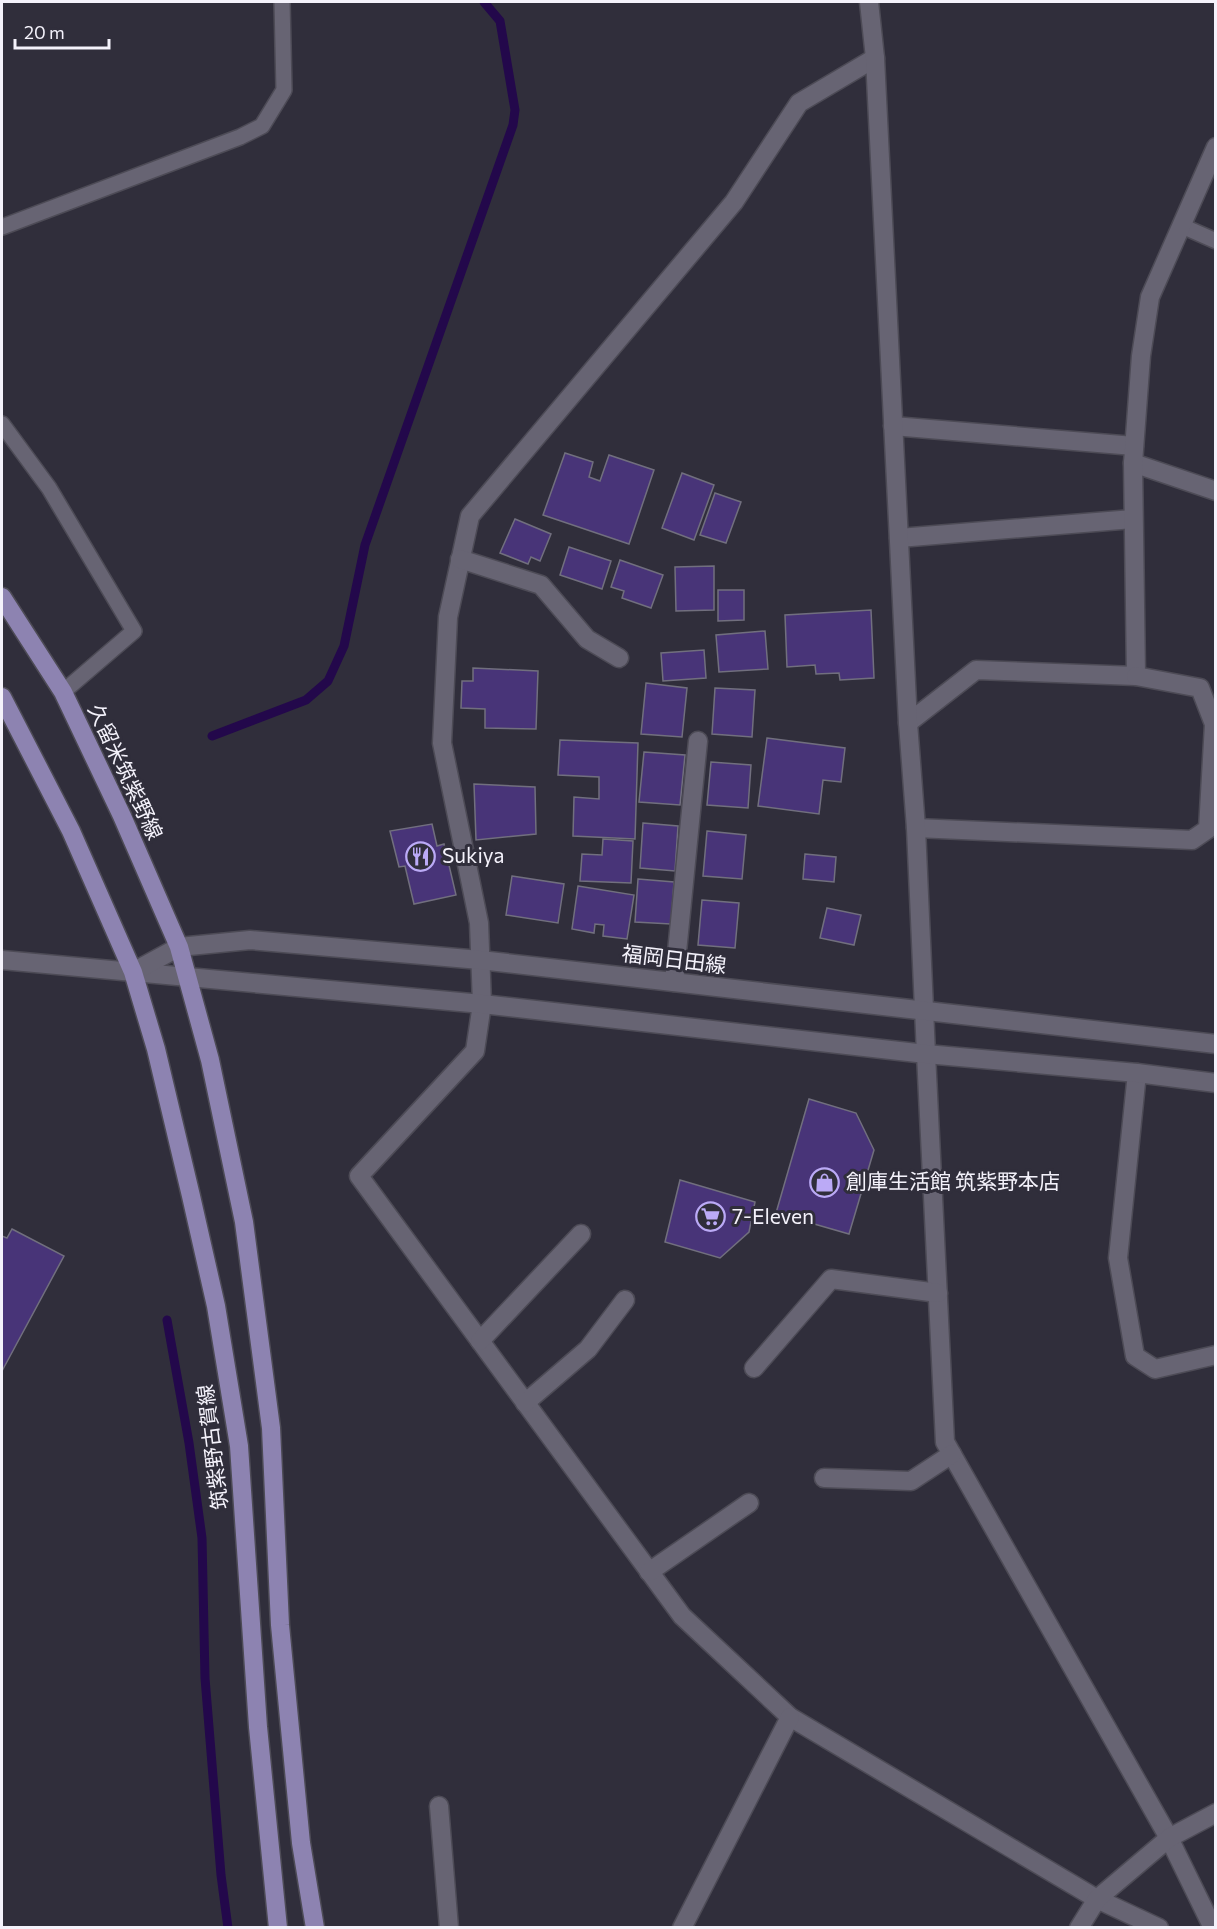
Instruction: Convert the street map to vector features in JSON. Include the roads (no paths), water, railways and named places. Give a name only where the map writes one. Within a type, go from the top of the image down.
[{"type":"main road","name":"久留米筑紫野線","points":[[2,597],[63,692],[122,816],[179,947],[188,977]]},
{"type":"main road","points":[[2,697],[70,831],[133,972]]},
{"type":"main road","name":"筑紫野古賀線","points":[[133,972],[156,1048],[206,1262],[239,1446],[258,1727],[278,1928]]},
{"type":"main road","points":[[188,977],[210,1060],[244,1222],[271,1428],[280,1624],[301,1843],[315,1928]]},
{"type":"street","points":[[869,2],[875,58],[898,538],[916,828],[945,1442],[1169,1838],[1213,1928]]},
{"type":"street","points":[[875,58],[799,103],[734,202],[470,516],[448,617],[442,743],[479,923],[482,1004],[475,1051],[359,1176],[682,1616],[790,1717],[1097,1899],[1159,1928]]},
{"type":"street","points":[[1136,676],[1133,455],[1141,356],[1150,297],[1215,147]]},
{"type":"street","points":[[893,426],[1133,455],[1215,491]]},
{"type":"street","points":[[898,538],[1133,519]]},
{"type":"street","points":[[460,559],[541,585],[587,639],[620,658]]},
{"type":"street","points":[[908,723],[976,670],[1136,676],[1200,688],[1214,724],[1208,829],[1192,840],[916,828]]},
{"type":"street","points":[[674,982],[698,741]]},
{"type":"street","name":"福岡日田線","points":[[133,972],[179,947],[250,940],[480,960],[1215,1044]]},
{"type":"street","points":[[2,960],[482,1004],[926,1054],[1137,1073],[1215,1083]]},
{"type":"street","points":[[1137,1073],[1118,1258],[1135,1356],[1155,1369],[1214,1362]]},
{"type":"street","points":[[480,1341],[582,1234]]},
{"type":"street","points":[[754,1368],[831,1279],[938,1293]]},
{"type":"street","points":[[525,1402],[588,1349],[625,1300]]},
{"type":"street","points":[[824,1478],[911,1481],[952,1454]]},
{"type":"street","points":[[650,1572],[748,1503]]},
{"type":"street","points":[[682,1928],[790,1717]]},
{"type":"street","points":[[439,1806],[449,1928]]},
{"type":"street","points":[[1079,1928],[1097,1899],[1169,1838],[1215,1813]]},
{"type":"lane","points":[[2,227],[240,137],[262,126],[284,90],[282,2]]},
{"type":"lane","points":[[1182,226],[1215,241]]},
{"type":"lane","points":[[2,424],[49,488],[134,632],[63,692]]},
{"type":"waterway","points":[[212,736],[306,700],[328,681],[344,646],[365,545],[513,125],[515,110],[500,21],[484,2]]},
{"type":"waterway","points":[[167,1320],[189,1443],[202,1538],[205,1678],[221,1875],[228,1928]]},
{"type":"place","name":"Sukiya","points":[[421,856]]},
{"type":"place","name":"創庫生活館 筑紫野本店","points":[[825,1182]]},
{"type":"place","name":"7-Eleven","points":[[711,1217]]}]
